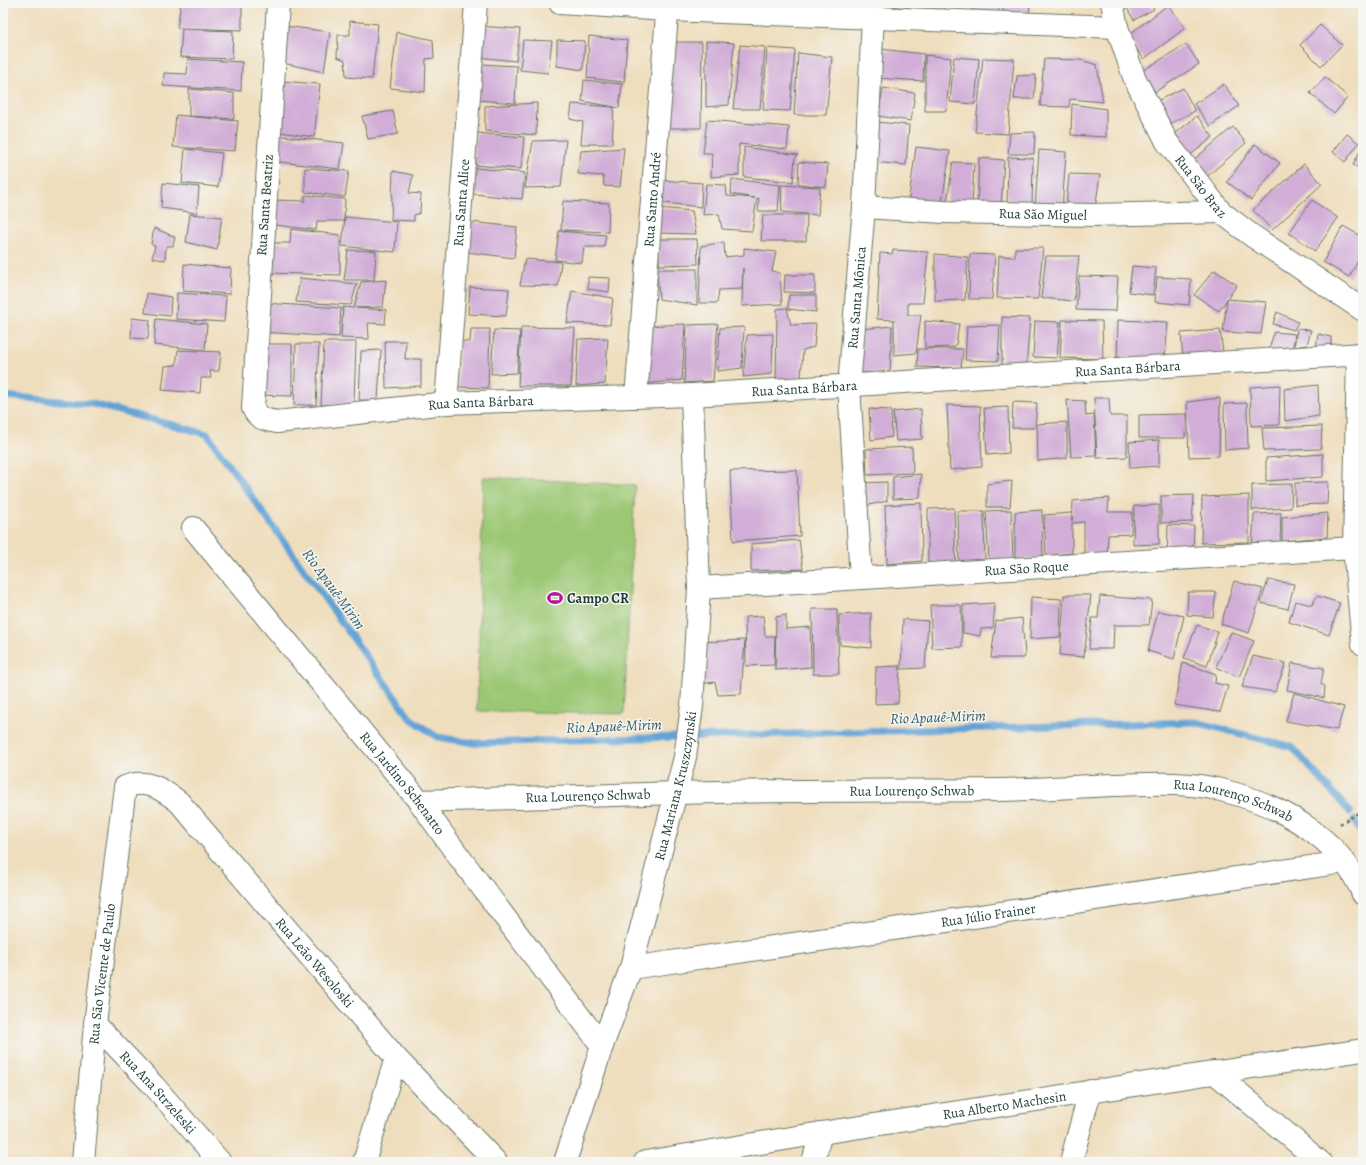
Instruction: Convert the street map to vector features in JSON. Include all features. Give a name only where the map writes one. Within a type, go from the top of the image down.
[{"type":"street","name":"Rua Santa Beatriz","points":[[253,408],[278,3]]},
{"type":"street","name":"Rua Santa Alice","points":[[446,403],[476,3]]},
{"type":"street","points":[[560,3],[1117,26]]},
{"type":"street","name":"Rua São Braz","points":[[1112,3],[1117,26],[1134,77],[1167,142],[1221,212],[1251,235],[1363,310]]},
{"type":"street","name":"Rua Santo André","points":[[636,397],[667,7]]},
{"type":"street","name":"Rua Santa Mônica","points":[[861,578],[849,386],[864,207],[873,16]]},
{"type":"street","name":"Rua São Miguel","points":[[864,207],[944,212],[1091,215],[1221,212]]},
{"type":"street","name":"Rua Santa Bárbara","points":[[253,408],[257,416],[277,422],[446,403],[692,395],[1361,354]]},
{"type":"street","points":[[1361,354],[1354,548],[1363,644]]},
{"type":"street","name":"Rua Mariana Kruszczynski","points":[[565,1162],[602,1046],[631,968],[685,757],[692,706],[699,588],[692,395]]},
{"type":"street","name":"Rua Jardino Schenatto","points":[[193,528],[419,801],[602,1046]]},
{"type":"street","name":"Rua São Roque","points":[[699,588],[1354,548]]},
{"type":"street","name":"Rua Leão Wesoloski","points":[[125,787],[135,783],[160,788],[179,802],[396,1058],[496,1162]]},
{"type":"street","name":"Rua Lourenço Schwab","points":[[419,801],[677,793],[1030,789],[1163,783],[1220,789],[1248,798],[1289,816],[1321,836],[1344,862],[1358,883],[1363,894]]},
{"type":"street","name":"Rua São Vicente de Paulo","points":[[82,1162],[95,1024],[125,787]]},
{"type":"street","name":"Rua Júlio Frainer","points":[[631,968],[1344,862]]},
{"type":"street","name":"Rua Ana Strzeleski","points":[[95,1024],[154,1086],[220,1162]]},
{"type":"street","name":"Rua Alberto Machesin","points":[[645,1162],[1090,1091],[1363,1050]]},
{"type":"street","points":[[364,1162],[396,1058]]},
{"type":"street","points":[[1214,1072],[1320,1162]]},
{"type":"street","points":[[1071,1162],[1090,1091]]},
{"type":"street","points":[[813,1162],[821,1133]]},
{"type":"path","points":[[1337,826],[1363,810]]},
{"type":"green space","name":"Campo CR","points":[[483,477],[635,485],[624,714],[477,711]]},
{"type":"building","points":[[181,3],[242,5],[242,30],[177,28]]},
{"type":"building","points":[[827,3],[851,3],[851,9],[826,11]]},
{"type":"building","points":[[864,3],[908,3],[908,8]]},
{"type":"building","points":[[913,3],[943,3],[943,16],[912,15]]},
{"type":"building","points":[[974,3],[1000,3],[998,15],[972,15]]},
{"type":"building","points":[[1004,3],[1030,3],[1029,20],[1002,17]]},
{"type":"building","points":[[1052,3],[1069,3],[1069,5]]},
{"type":"building","points":[[1124,3],[1150,3],[1154,9],[1134,20]]},
{"type":"building","points":[[1168,5],[1185,28],[1144,59],[1127,36]]},
{"type":"building","points":[[350,21],[378,24],[372,79],[346,77],[345,60],[337,57],[338,35],[350,35]]},
{"type":"building","points":[[1320,25],[1342,45],[1321,66],[1300,45]]},
{"type":"building","points":[[285,26],[330,32],[324,72],[278,62]]},
{"type":"building","points":[[478,26],[520,29],[516,61],[476,57]]},
{"type":"building","points":[[182,29],[233,31],[232,59],[180,57]]},
{"type":"building","points":[[397,32],[433,40],[434,58],[426,59],[425,92],[390,88]]},
{"type":"building","points":[[589,36],[627,40],[624,82],[587,78]]},
{"type":"building","points":[[523,40],[552,41],[548,73],[520,70]]},
{"type":"building","points":[[557,40],[585,41],[583,70],[557,66]]},
{"type":"building","points":[[706,41],[734,43],[729,105],[706,107]]},
{"type":"building","points":[[672,42],[702,42],[701,128],[668,128]]},
{"type":"building","points":[[1186,44],[1199,64],[1155,92],[1142,71]]},
{"type":"building","points":[[740,45],[765,47],[760,109],[733,109]]},
{"type":"building","points":[[767,48],[795,50],[790,111],[763,110]]},
{"type":"building","points":[[880,49],[924,54],[923,81],[876,78]]},
{"type":"building","points":[[798,53],[832,57],[826,115],[794,115]]},
{"type":"building","points":[[925,55],[951,58],[946,111],[925,111]]},
{"type":"building","points":[[954,57],[979,59],[975,104],[950,102]]},
{"type":"building","points":[[983,58],[1014,59],[1008,134],[975,132]]},
{"type":"building","points":[[188,59],[242,62],[241,91],[163,86],[164,73],[187,74]]},
{"type":"building","points":[[1044,59],[1081,60],[1097,65],[1103,102],[1070,99],[1069,107],[1040,106]]},
{"type":"building","points":[[480,64],[517,66],[515,103],[477,100]]},
{"type":"building","points":[[1036,75],[1034,99],[1014,99],[1017,76]]},
{"type":"building","points":[[1325,77],[1348,97],[1334,114],[1310,93]]},
{"type":"building","points":[[584,80],[622,84],[619,108],[582,101]]},
{"type":"building","points":[[279,81],[320,84],[314,137],[274,131]]},
{"type":"building","points":[[1224,84],[1239,106],[1210,126],[1194,104]]},
{"type":"building","points":[[883,88],[915,93],[911,121],[878,116]]},
{"type":"building","points":[[1183,88],[1195,111],[1167,125],[1155,102]]},
{"type":"building","points":[[189,89],[234,93],[234,119],[189,116]]},
{"type":"building","points":[[537,103],[536,135],[485,131],[485,106]]},
{"type":"building","points":[[572,104],[614,107],[612,144],[581,144],[583,122],[570,119]]},
{"type":"building","points":[[1072,104],[1106,109],[1106,137],[1071,135]]},
{"type":"building","points":[[393,111],[398,134],[368,139],[362,116]]},
{"type":"building","points":[[176,115],[238,121],[235,151],[173,147]]},
{"type":"building","points":[[1197,116],[1213,137],[1188,157],[1171,137]]},
{"type":"building","points":[[707,120],[789,127],[787,149],[739,144],[739,175],[711,177],[712,153],[703,153]]},
{"type":"building","points":[[876,122],[909,125],[906,165],[872,162]]},
{"type":"building","points":[[1233,127],[1246,143],[1205,178],[1191,162]]},
{"type":"building","points":[[1035,132],[1034,154],[1008,154],[1010,133]]},
{"type":"building","points":[[476,133],[524,137],[521,169],[474,165]]},
{"type":"building","points":[[1347,134],[1359,143],[1345,162],[1333,152]]},
{"type":"building","points":[[274,135],[344,143],[340,169],[271,161]]},
{"type":"building","points":[[566,140],[561,187],[525,188],[533,141]]},
{"type":"building","points":[[1255,144],[1280,163],[1251,200],[1227,182]]},
{"type":"building","points":[[1363,145],[1363,169],[1353,165]]},
{"type":"building","points":[[744,147],[798,155],[795,158],[793,182],[744,177]]},
{"type":"building","points":[[916,147],[950,151],[942,203],[908,205]]},
{"type":"building","points":[[624,148],[620,187],[604,186],[603,176],[578,174],[581,151]]},
{"type":"building","points":[[185,149],[222,153],[218,187],[182,183]]},
{"type":"building","points":[[1039,150],[1066,152],[1062,210],[1035,208]]},
{"type":"building","points":[[1008,157],[1033,158],[1032,208],[1007,208]]},
{"type":"building","points":[[979,158],[1004,160],[1001,209],[977,210]]},
{"type":"building","points":[[799,162],[828,164],[826,187],[798,184]]},
{"type":"building","points":[[953,162],[974,163],[972,209],[946,209]]},
{"type":"building","points":[[1304,164],[1322,184],[1272,230],[1253,210]]},
{"type":"building","points":[[466,167],[525,173],[522,199],[464,193]]},
{"type":"building","points":[[305,168],[349,171],[345,197],[305,192]]},
{"type":"building","points":[[393,171],[413,175],[409,193],[421,194],[420,213],[414,215],[414,221],[391,220]]},
{"type":"building","points":[[1069,174],[1100,175],[1095,209],[1066,208]]},
{"type":"building","points":[[732,179],[780,185],[778,211],[758,211],[759,198],[757,198],[752,231],[722,229],[719,214],[703,215],[706,184],[726,185],[727,196],[755,198],[731,194]]},
{"type":"building","points":[[659,180],[702,183],[701,207],[656,202]]},
{"type":"building","points":[[163,183],[199,187],[197,213],[161,208]]},
{"type":"building","points":[[781,185],[820,187],[818,215],[782,212]]},
{"type":"building","points":[[305,195],[345,199],[344,221],[317,221],[316,230],[267,224],[271,200],[305,201]]},
{"type":"building","points":[[1312,200],[1338,218],[1315,251],[1289,233]]},
{"type":"building","points":[[563,201],[609,203],[608,232],[561,230]]},
{"type":"building","points":[[657,208],[692,211],[696,234],[657,233]]},
{"type":"building","points":[[190,214],[222,217],[217,250],[186,242]]},
{"type":"building","points":[[763,215],[807,215],[806,241],[761,241]]},
{"type":"building","points":[[345,217],[397,222],[395,252],[342,246]]},
{"type":"building","points":[[471,222],[517,227],[514,258],[467,252]]},
{"type":"building","points":[[1343,226],[1363,237],[1363,252],[1349,277],[1323,262]]},
{"type":"building","points":[[154,228],[175,237],[173,246],[166,246],[165,260],[152,258],[155,246],[151,244]]},
{"type":"building","points":[[291,229],[340,235],[340,275],[266,273],[268,243],[290,243]]},
{"type":"building","points":[[559,231],[606,235],[604,247],[584,247],[582,263],[555,260]]},
{"type":"building","points":[[659,239],[697,239],[698,264],[659,265]]},
{"type":"building","points":[[724,242],[725,257],[744,255],[744,248],[776,252],[772,271],[780,273],[782,304],[742,306],[743,268],[742,289],[719,290],[717,303],[699,303],[701,246]]},
{"type":"building","points":[[1015,248],[1043,248],[1038,299],[997,298],[999,256],[1015,257]]},
{"type":"building","points":[[348,250],[376,251],[374,280],[344,280]]},
{"type":"building","points":[[893,250],[928,252],[923,303],[908,303],[908,315],[921,315],[916,353],[894,355],[894,320],[877,319],[880,253],[892,254]]},
{"type":"building","points":[[935,254],[968,257],[965,300],[935,301]]},
{"type":"building","points":[[970,254],[995,255],[992,299],[969,299]]},
{"type":"building","points":[[1046,256],[1079,256],[1074,301],[1041,298]]},
{"type":"building","points":[[525,259],[561,262],[558,286],[520,285]]},
{"type":"building","points":[[184,264],[231,268],[230,294],[183,291]]},
{"type":"building","points":[[1132,266],[1156,268],[1153,295],[1129,292]]},
{"type":"building","points":[[657,269],[697,269],[697,305],[659,299]]},
{"type":"building","points":[[1214,270],[1237,285],[1219,311],[1194,295]]},
{"type":"building","points":[[785,275],[815,275],[815,293],[784,292]]},
{"type":"building","points":[[1079,276],[1118,277],[1116,311],[1076,310]]},
{"type":"building","points":[[588,277],[610,278],[609,292],[588,289]]},
{"type":"building","points":[[1157,277],[1191,279],[1189,305],[1155,302]]},
{"type":"building","points":[[300,278],[357,284],[351,305],[296,302]]},
{"type":"building","points":[[386,280],[383,307],[356,308],[386,310],[385,324],[368,323],[369,339],[341,338],[343,307],[354,308],[361,282]]},
{"type":"building","points":[[470,287],[509,289],[506,316],[468,314]]},
{"type":"building","points":[[572,291],[613,298],[610,325],[567,323]]},
{"type":"building","points":[[147,293],[171,297],[170,316],[145,313]]},
{"type":"building","points":[[177,293],[226,296],[224,322],[176,319]]},
{"type":"building","points":[[789,295],[816,295],[816,312],[788,309]]},
{"type":"building","points":[[1227,299],[1266,302],[1261,334],[1223,332]]},
{"type":"building","points":[[264,303],[341,308],[339,337],[262,332]]},
{"type":"building","points":[[787,308],[791,325],[816,324],[814,347],[803,350],[801,378],[776,380],[777,309]]},
{"type":"building","points":[[1277,312],[1298,322],[1294,330],[1273,324]]},
{"type":"building","points":[[1002,317],[1030,318],[1026,369],[1002,371]]},
{"type":"building","points":[[132,318],[150,320],[148,339],[131,338]]},
{"type":"building","points":[[156,319],[207,324],[205,350],[154,345]]},
{"type":"building","points":[[1062,320],[1102,321],[1103,359],[1060,358]]},
{"type":"building","points":[[1118,320],[1168,322],[1165,360],[1117,362]]},
{"type":"building","points":[[925,321],[959,324],[956,345],[954,347],[925,348]]},
{"type":"building","points":[[1035,321],[1060,322],[1057,358],[1033,357]]},
{"type":"building","points":[[685,324],[682,380],[644,384],[646,326]]},
{"type":"building","points":[[718,324],[713,381],[684,383],[687,325]]},
{"type":"building","points":[[1000,325],[998,361],[965,360],[967,326]]},
{"type":"building","points":[[892,326],[890,372],[860,373],[862,329]]},
{"type":"building","points":[[521,327],[575,328],[571,386],[518,386]]},
{"type":"building","points":[[744,327],[742,368],[717,371],[720,328]]},
{"type":"building","points":[[471,329],[490,329],[488,388],[458,387],[459,341],[470,342]]},
{"type":"building","points":[[1297,329],[1311,330],[1307,345],[1294,347]]},
{"type":"building","points":[[494,330],[520,331],[517,373],[491,374]]},
{"type":"building","points":[[1220,330],[1224,359],[1183,362],[1181,333]]},
{"type":"building","points":[[1274,332],[1295,334],[1291,356],[1267,358]]},
{"type":"building","points":[[773,334],[772,374],[743,377],[747,335]]},
{"type":"building","points":[[1318,334],[1331,337],[1331,353],[1315,355]]},
{"type":"building","points":[[608,338],[605,384],[576,386],[578,339]]},
{"type":"building","points":[[385,341],[406,341],[405,359],[421,359],[421,386],[386,388]]},
{"type":"building","points":[[324,342],[356,342],[354,404],[321,405]]},
{"type":"building","points":[[259,344],[292,344],[292,396],[257,395]]},
{"type":"building","points":[[296,344],[319,344],[316,405],[294,405]]},
{"type":"building","points":[[918,349],[963,349],[961,368],[917,367]]},
{"type":"building","points":[[178,350],[221,352],[219,371],[210,371],[211,378],[201,378],[200,393],[162,390],[165,366],[176,365]]},
{"type":"building","points":[[381,350],[378,400],[359,400],[361,351]]},
{"type":"building","points":[[1280,385],[1279,425],[1251,426],[1250,387]]},
{"type":"building","points":[[1318,385],[1319,416],[1285,421],[1284,389]]},
{"type":"building","points":[[1094,398],[1109,398],[1110,416],[1127,416],[1127,457],[1097,458]]},
{"type":"building","points":[[1220,398],[1219,456],[1189,457],[1187,402]]},
{"type":"building","points":[[1067,400],[1085,401],[1086,416],[1094,415],[1096,456],[1071,457]]},
{"type":"building","points":[[1013,402],[1037,403],[1035,428],[1012,428]]},
{"type":"building","points":[[1247,403],[1248,448],[1225,450],[1224,404]]},
{"type":"building","points":[[947,405],[980,406],[982,467],[950,470]]},
{"type":"building","points":[[1008,407],[1009,453],[987,455],[984,408]]},
{"type":"building","points":[[869,409],[891,410],[892,437],[871,440]]},
{"type":"building","points":[[921,409],[922,439],[896,441],[893,412]]},
{"type":"building","points":[[1186,414],[1185,438],[1139,438],[1139,415]]},
{"type":"building","points":[[1067,422],[1067,458],[1038,461],[1037,424]]},
{"type":"building","points":[[1322,426],[1321,449],[1264,451],[1262,428]]},
{"type":"building","points":[[1159,440],[1159,466],[1130,468],[1129,442]]},
{"type":"building","points":[[912,447],[913,473],[867,475],[866,449]]},
{"type":"building","points":[[1323,454],[1323,477],[1266,481],[1266,458]]},
{"type":"building","points":[[797,470],[800,536],[733,541],[730,471]]},
{"type":"building","points":[[921,474],[920,498],[893,499],[893,477]]},
{"type":"building","points":[[1012,481],[1010,507],[987,507],[987,484]]},
{"type":"building","points":[[887,482],[887,501],[865,506],[862,483]]},
{"type":"building","points":[[1328,482],[1327,504],[1295,505],[1295,483]]},
{"type":"building","points":[[1292,484],[1291,508],[1252,510],[1252,485]]},
{"type":"building","points":[[1194,495],[1192,522],[1161,523],[1161,496]]},
{"type":"building","points":[[1249,495],[1249,542],[1201,543],[1202,497]]},
{"type":"building","points":[[1109,498],[1108,512],[1132,512],[1131,534],[1108,535],[1107,554],[1084,555],[1084,522],[1072,523],[1072,553],[1046,556],[1044,515],[1072,513],[1072,521],[1073,501]]},
{"type":"building","points":[[921,503],[922,561],[887,564],[885,505]]},
{"type":"building","points":[[1159,505],[1159,544],[1133,545],[1134,506]]},
{"type":"building","points":[[954,508],[956,571],[928,573],[928,509]]},
{"type":"building","points":[[1011,510],[1013,559],[989,561],[986,511]]},
{"type":"building","points":[[1042,510],[1043,557],[1015,560],[1015,512]]},
{"type":"building","points":[[958,511],[984,511],[985,568],[959,570]]},
{"type":"building","points":[[1281,513],[1280,543],[1252,546],[1254,514]]},
{"type":"building","points":[[1328,513],[1327,537],[1282,541],[1282,517]]},
{"type":"building","points":[[1168,525],[1194,526],[1193,556],[1167,557]]},
{"type":"building","points":[[799,540],[803,569],[751,571],[751,544]]},
{"type":"building","points":[[1268,580],[1294,584],[1288,609],[1261,603]]},
{"type":"building","points":[[1234,581],[1263,589],[1249,633],[1221,624]]},
{"type":"building","points":[[1188,592],[1216,592],[1213,617],[1187,615]]},
{"type":"building","points":[[1064,595],[1091,595],[1084,657],[1060,655]]},
{"type":"building","points":[[1100,596],[1152,600],[1149,625],[1114,625],[1113,649],[1089,649],[1092,618],[1098,618]]},
{"type":"building","points":[[1317,596],[1340,603],[1329,635],[1289,622],[1295,601],[1312,605]]},
{"type":"building","points":[[1031,597],[1061,599],[1060,637],[1030,639]]},
{"type":"building","points":[[995,603],[993,628],[981,629],[980,636],[963,633],[963,605]]},
{"type":"building","points":[[930,605],[961,605],[962,647],[932,648]]},
{"type":"building","points":[[812,609],[837,609],[839,674],[813,674]]},
{"type":"building","points":[[1158,611],[1184,616],[1174,659],[1148,651]]},
{"type":"building","points":[[871,613],[871,648],[840,645],[839,615]]},
{"type":"building","points":[[786,615],[786,629],[810,627],[811,667],[775,670],[776,617]]},
{"type":"building","points":[[763,616],[765,636],[775,636],[774,665],[746,666],[745,617]]},
{"type":"building","points":[[1022,618],[1024,658],[991,658],[996,621]]},
{"type":"building","points":[[903,619],[928,621],[925,668],[901,669]]},
{"type":"building","points":[[1197,625],[1218,632],[1207,666],[1184,658]]},
{"type":"building","points":[[1231,632],[1254,641],[1239,677],[1216,667]]},
{"type":"building","points":[[745,640],[741,694],[718,695],[715,682],[700,684],[701,642]]},
{"type":"building","points":[[1253,656],[1286,663],[1275,692],[1242,687]]},
{"type":"building","points":[[1183,663],[1216,674],[1215,683],[1228,686],[1220,712],[1174,705]]},
{"type":"building","points":[[1292,663],[1324,668],[1321,684],[1325,686],[1324,698],[1287,690]]},
{"type":"building","points":[[900,666],[898,703],[875,704],[876,667]]},
{"type":"building","points":[[1294,693],[1344,707],[1337,730],[1286,721]]},
{"type":"waterway","name":"Rio Apauê-Mirim","points":[[3,396],[92,404],[207,434],[410,718],[437,737],[474,743],[1195,722],[1292,747],[1350,812]]},
{"type":"waterway","name":"Rio Apauê-Mirim","points":[[1354,820],[1363,836]]},
{"type":"place","name":"Campo CR","points":[[555,598]]}]
